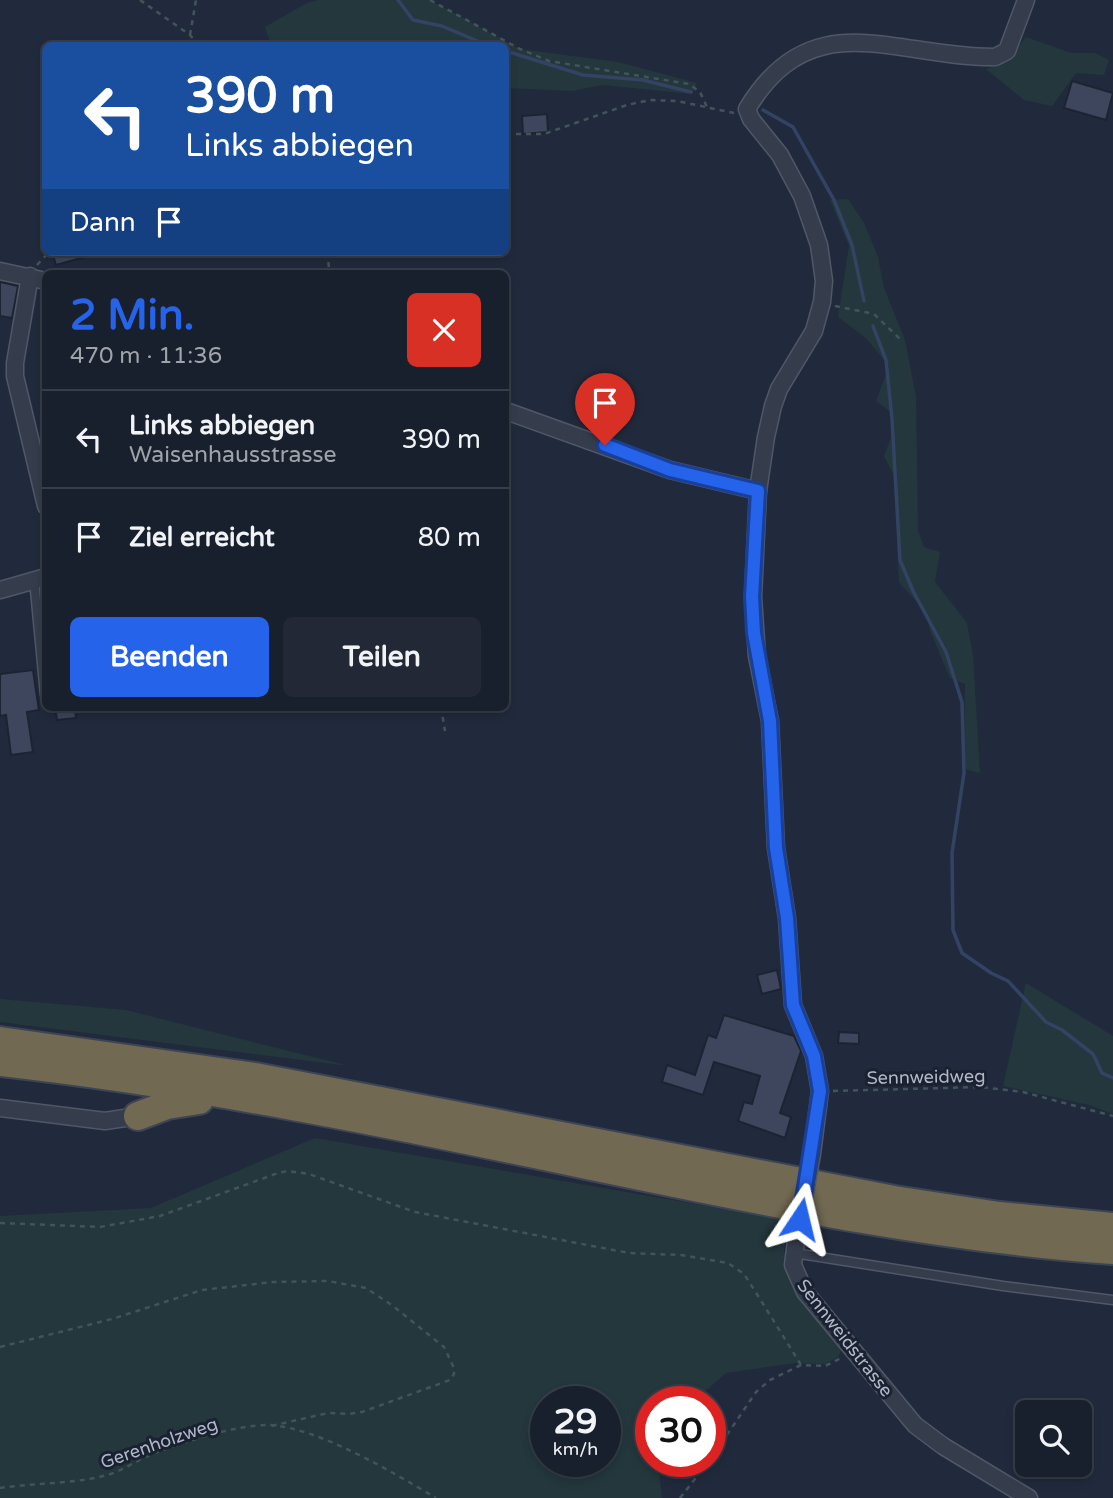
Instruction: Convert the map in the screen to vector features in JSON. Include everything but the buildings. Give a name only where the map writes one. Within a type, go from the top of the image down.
[{"type":"highway","points":[[0,1041],[255,1077],[894,1200],[999,1216],[1113,1227]]},
{"type":"highway","points":[[0,1062],[228,1096],[426,1132],[863,1219],[995,1239],[1113,1250]]},
{"type":"highway","points":[[138,1116],[167,1105],[228,1096]]},
{"type":"street","points":[[747,109],[775,71],[799,54],[827,44],[855,43],[995,57],[1007,51],[1026,0]]},
{"type":"street","name":"Sennweidstrasse","points":[[747,109],[751,119],[780,155],[792,175],[813,225],[824,281],[822,302],[814,331],[779,388],[773,406],[758,491],[753,585],[754,633],[770,721],[776,848],[787,918],[793,1005],[814,1056],[820,1091],[793,1265],[805,1292],[915,1425],[1029,1498]]},
{"type":"street","points":[[0,271],[38,279],[15,363],[15,376],[42,489]]},
{"type":"street","points":[[509,412],[670,470],[758,491]]},
{"type":"street","points":[[0,590],[40,579]]},
{"type":"street","points":[[0,1108],[105,1121],[138,1116]]},
{"type":"lane","points":[[40,579],[42,625]]},
{"type":"lane","points":[[795,1247],[1003,1286],[1113,1300]]},
{"type":"path","points":[[140,0],[190,35],[196,42]]},
{"type":"path","points":[[190,35],[196,0]]},
{"type":"path","points":[[430,0],[507,42]]},
{"type":"path","points":[[509,43],[549,61],[690,85],[700,92],[707,107]]},
{"type":"path","points":[[509,134],[544,134],[626,105],[650,100],[663,99],[735,113],[747,109]]},
{"type":"path","points":[[822,302],[874,314],[901,340]]},
{"type":"path","points":[[442,711],[445,731]]},
{"type":"path","name":"Sennweidweg","points":[[820,1091],[981,1087],[1023,1093],[1113,1116]]},
{"type":"path","points":[[0,1223],[100,1227],[160,1216],[288,1171],[309,1174],[415,1212],[629,1252],[681,1255],[728,1263],[744,1275],[801,1365]]},
{"type":"path","points":[[0,1347],[112,1319],[202,1290],[273,1282],[328,1282],[366,1288],[393,1306],[444,1347],[454,1368],[450,1380],[362,1412],[328,1413],[271,1426]]},
{"type":"path","points":[[726,1436],[756,1392],[770,1380],[801,1365],[825,1366],[853,1351]]},
{"type":"path","name":"Gerenholzweg","points":[[0,1488],[85,1480],[109,1475],[150,1455],[184,1443],[242,1428],[271,1426],[307,1433],[379,1465],[436,1498]]},
{"type":"path","points":[[680,1498],[697,1477]]},
{"type":"shaded area","points":[[317,0],[430,0],[507,42],[270,42],[265,27]]},
{"type":"shaded area","points":[[1026,37],[1071,53],[1095,53],[1109,60],[1104,75],[1076,73],[1052,106],[1024,100],[986,69],[1010,58]]},
{"type":"shaded area","points":[[509,43],[520,49],[618,62],[697,83],[692,94],[603,85],[572,91],[509,88]]},
{"type":"shaded area","points":[[848,199],[864,223],[878,257],[884,288],[905,340],[916,397],[918,531],[924,547],[940,552],[935,582],[967,623],[973,655],[980,773],[964,769],[965,684],[950,678],[925,611],[899,582],[894,476],[884,456],[892,435],[892,413],[876,401],[889,366],[866,338],[838,317],[849,246],[830,200]]},
{"type":"shaded area","points":[[1026,983],[1113,1036],[1113,1114],[1089,1105],[1003,1086]]},
{"type":"shaded area","points":[[0,999],[126,1010],[349,1066],[0,1022]]},
{"type":"shaded area","points":[[315,1138],[789,1220],[784,1250],[788,1270],[842,1348],[838,1357],[825,1364],[795,1363],[726,1373],[711,1386],[635,1386],[635,1477],[660,1477],[662,1498],[0,1498],[0,1216],[151,1208]]},
{"type":"waterway","points":[[398,0],[413,20],[442,26],[480,42]]},
{"type":"waterway","points":[[509,52],[583,75],[643,80],[691,92]]},
{"type":"waterway","points":[[763,110],[793,127],[834,200],[852,245],[864,301]]},
{"type":"waterway","points":[[873,326],[886,360],[900,560],[913,591],[946,652],[962,702],[964,773],[952,853],[953,930],[962,953],[1008,981],[1046,1022],[1062,1030],[1093,1054],[1102,1073],[1113,1078]]},
{"type":"route","points":[[605,445],[670,470],[758,491],[752,597],[757,656],[770,721],[776,848],[787,918],[793,1005],[814,1056],[820,1091],[800,1219]]}]
